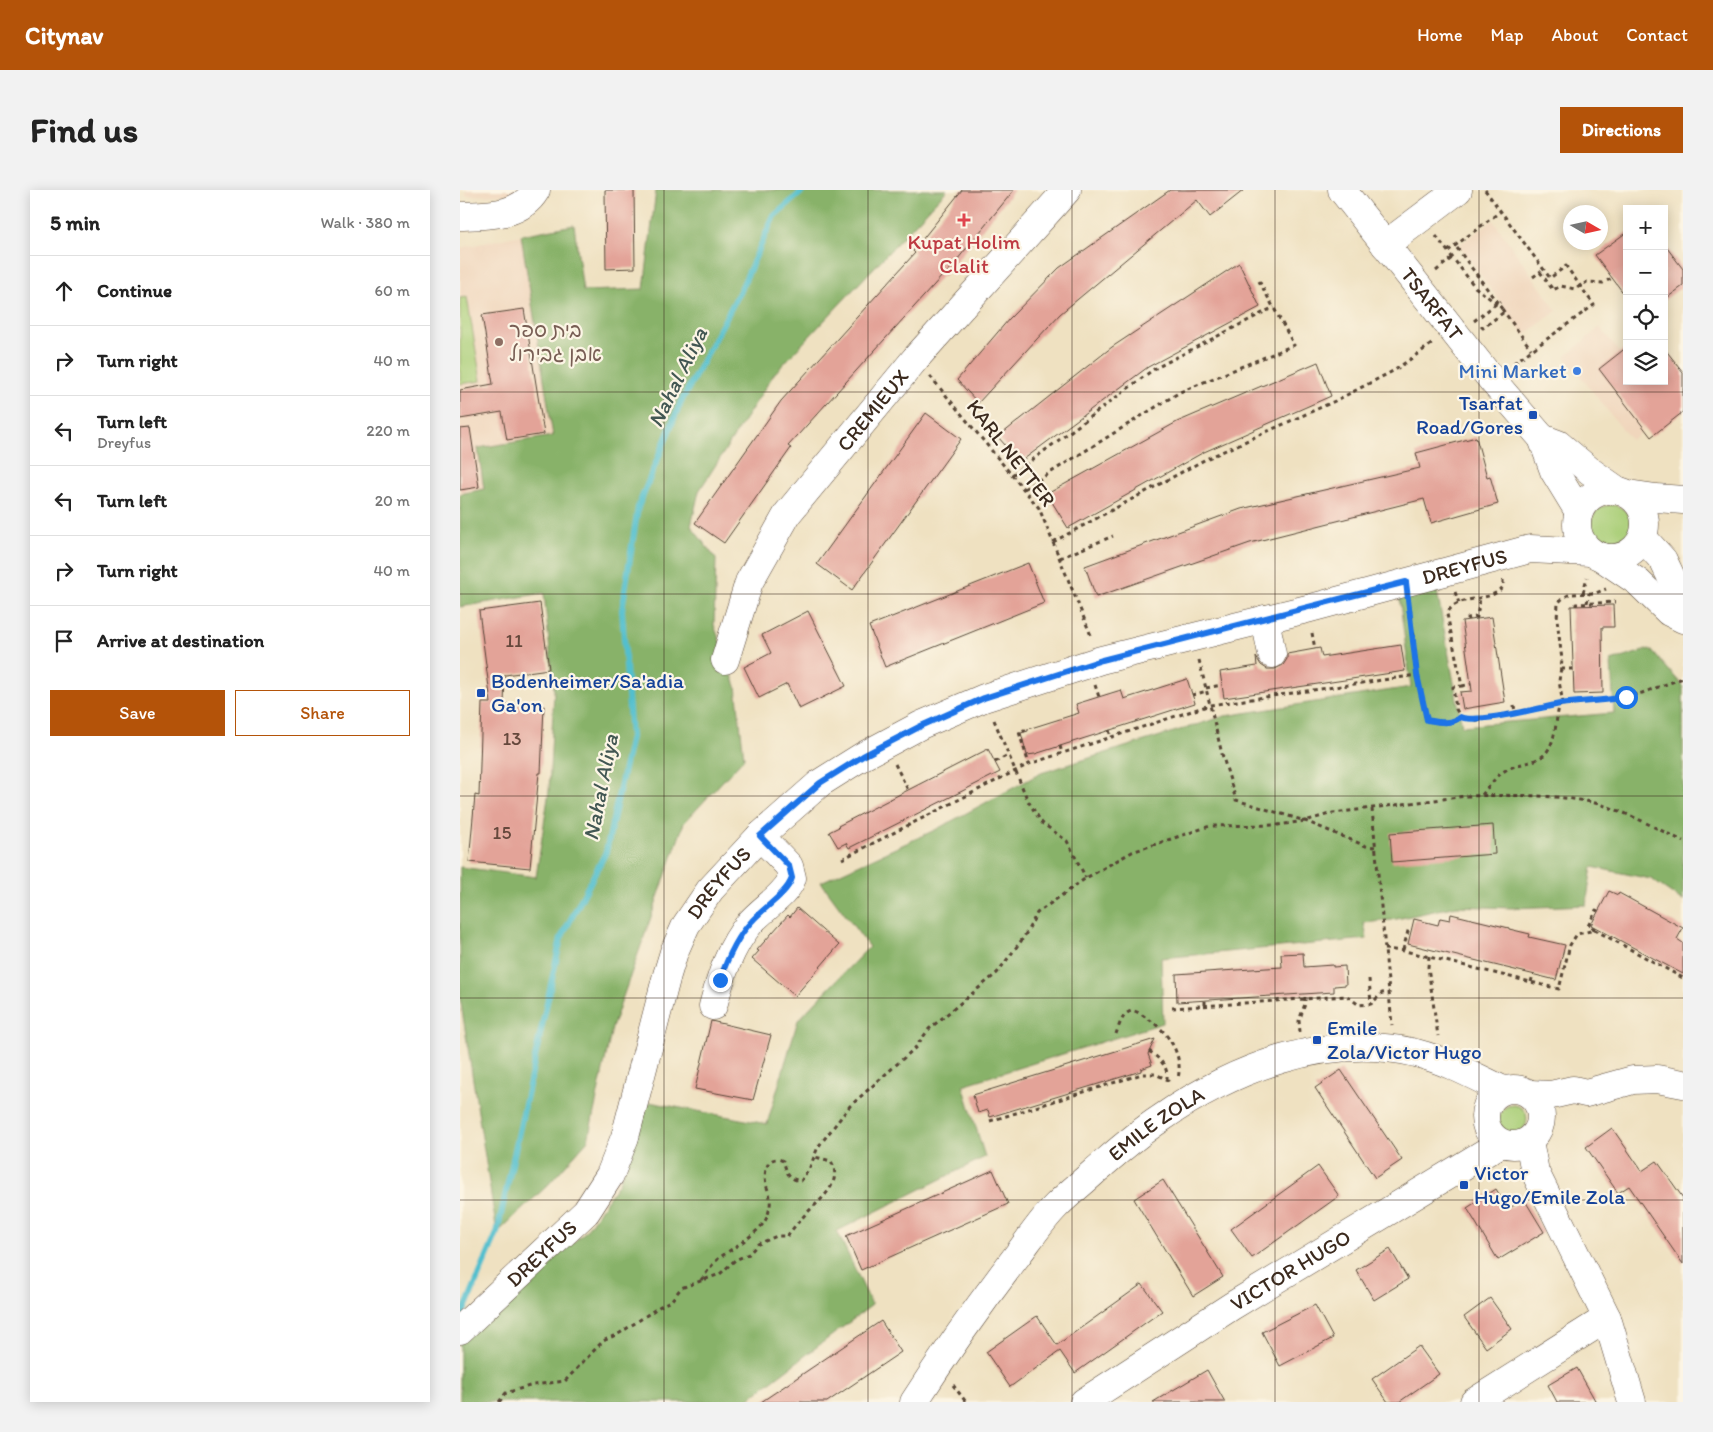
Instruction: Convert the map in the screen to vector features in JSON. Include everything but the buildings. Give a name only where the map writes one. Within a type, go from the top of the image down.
[{"type":"street","points":[[460,216],[496,215],[510,211],[531,198],[536,190]]},
{"type":"street","name":"CREMIEUX","points":[[725,660],[749,582],[788,513],[916,358],[1067,190]]},
{"type":"street","name":"TSARFAT","points":[[1342,190],[1492,380],[1542,438],[1554,471],[1578,517]]},
{"type":"street","points":[[1385,245],[1458,190]]},
{"type":"street","name":"TSARFAT","points":[[1542,438],[1558,444],[1590,471],[1622,492]]},
{"type":"street","points":[[1683,500],[1606,490],[1594,494],[1585,502],[1578,517],[1579,535],[1593,563],[1638,582],[1669,612],[1683,619]]},
{"type":"street","points":[[1622,492],[1637,500],[1644,511],[1644,534],[1663,560],[1683,602]]},
{"type":"street","points":[[1593,563],[1624,556],[1632,552],[1644,534],[1683,509]]},
{"type":"street","name":"DREYFUS","points":[[460,1330],[586,1212],[610,1175],[626,1137],[674,952],[686,925],[710,890],[760,836],[820,783],[863,756],[921,726],[966,706],[1041,678],[1102,660],[1530,549],[1554,531],[1578,517]]},
{"type":"street","name":"DREYFUS","points":[[1530,549],[1593,563]]},
{"type":"street","points":[[1265,619],[1272,654]]},
{"type":"street","points":[[713,1006],[724,968],[739,938],[751,922],[785,889],[792,878],[789,866],[760,836]]},
{"type":"street","name":"EMILE ZOLA","points":[[914,1402],[972,1314],[1054,1207],[1136,1136],[1180,1106],[1216,1086],[1243,1073],[1304,1052],[1366,1047],[1401,1051],[1434,1058],[1502,1090]]},
{"type":"street","points":[[1586,1093],[1578,1103],[1520,1145],[1510,1146],[1501,1143],[1493,1137],[1487,1128],[1484,1117],[1488,1104],[1502,1090],[1517,1089],[1530,1094],[1551,1095],[1573,1090],[1586,1093],[1633,1080],[1657,1079],[1683,1084]]},
{"type":"street","points":[[1530,1094],[1540,1108],[1535,1133],[1535,1172],[1607,1318],[1632,1402]]},
{"type":"street","name":"VICTOR HUGO","points":[[1084,1402],[1232,1306],[1501,1143]]},
{"type":"street","points":[[1474,1402],[1607,1318]]},
{"type":"path","points":[[1485,190],[1553,290],[1561,286],[1575,289],[1587,282],[1603,283],[1612,278]]},
{"type":"path","points":[[1448,250],[1500,211]]},
{"type":"path","points":[[1422,217],[1475,287],[1498,303],[1482,315]]},
{"type":"path","points":[[1457,248],[1531,349]]},
{"type":"path","points":[[1443,265],[1453,257]]},
{"type":"path","points":[[1492,380],[1531,349],[1594,305],[1566,266],[1550,278],[1541,270]]},
{"type":"path","points":[[1533,277],[1541,270]]},
{"type":"path","points":[[1024,489],[1180,392],[1294,345],[1258,279]]},
{"type":"path","points":[[1012,475],[1154,369],[1274,308]]},
{"type":"path","points":[[1476,319],[1483,328],[1503,310]]},
{"type":"path","points":[[1053,542],[1206,459],[1336,402],[1395,370],[1452,329]]},
{"type":"path","name":"KARL NETTER","points":[[916,358],[1039,508],[1090,630]]},
{"type":"path","points":[[1060,558],[1112,536]]},
{"type":"path","points":[[1583,593],[1593,563]]},
{"type":"path","points":[[1462,686],[1447,617],[1450,608],[1459,603],[1499,592],[1503,587],[1503,580]]},
{"type":"path","points":[[1406,582],[1417,675],[1427,720],[1449,722],[1460,717],[1476,720],[1562,704],[1604,701],[1642,693],[1683,678]]},
{"type":"path","points":[[1482,796],[1497,776],[1507,769],[1540,758],[1545,754],[1553,740],[1557,713],[1562,704],[1559,681],[1562,653],[1557,619],[1558,603],[1566,596],[1603,590],[1609,586]]},
{"type":"path","points":[[1587,603],[1589,593]]},
{"type":"path","points":[[1457,597],[1459,603]]},
{"type":"path","points":[[1468,620],[1468,618],[1477,617],[1480,598]]},
{"type":"path","points":[[1576,606],[1576,604],[1615,602]]},
{"type":"path","points":[[1312,633],[1315,649]]},
{"type":"path","points":[[1198,656],[1236,800],[1305,821],[1366,846],[1375,847]]},
{"type":"path","points":[[1561,669],[1573,669]]},
{"type":"path","points":[[842,859],[1029,764],[1162,720],[1210,705],[1417,675]]},
{"type":"path","points":[[1364,677],[1364,682]]},
{"type":"path","points":[[1320,684],[1321,689]]},
{"type":"path","points":[[1460,717],[1456,709],[1453,687],[1471,684]]},
{"type":"path","points":[[1192,695],[1222,685]]},
{"type":"path","points":[[1097,691],[1099,697]]},
{"type":"path","points":[[1259,693],[1260,698]]},
{"type":"path","points":[[1514,705],[1516,713]]},
{"type":"path","points":[[1161,714],[1162,720]]},
{"type":"path","points":[[995,722],[1008,756],[1034,812],[1042,823],[1067,842],[1086,878]]},
{"type":"path","points":[[1025,732],[1024,730],[1019,732],[1029,764]]},
{"type":"path","points":[[1109,730],[1111,737]]},
{"type":"path","points":[[1060,746],[1062,754]]},
{"type":"path","points":[[995,762],[1008,756]]},
{"type":"path","points":[[898,770],[908,790]]},
{"type":"path","points":[[966,789],[969,794]]},
{"type":"path","points":[[701,1280],[717,1260],[735,1245],[749,1237],[762,1225],[767,1217],[771,1202],[766,1183],[766,1168],[770,1161],[776,1159],[783,1161],[785,1172],[788,1176],[801,1181],[810,1167],[818,1147],[850,1106],[915,1048],[929,1029],[997,973],[1024,937],[1037,914],[1086,878],[1132,852],[1210,826],[1278,825],[1305,821],[1333,813],[1466,796],[1556,798],[1595,803],[1623,813],[1683,841]]},
{"type":"path","points":[[1372,809],[1392,1021]]},
{"type":"path","points":[[919,813],[922,818]]},
{"type":"path","points":[[874,836],[877,841]]},
{"type":"path","points":[[1598,911],[1595,912],[1588,926],[1668,968],[1683,978]]},
{"type":"path","points":[[1403,950],[1409,926]]},
{"type":"path","points":[[1384,949],[1403,950],[1559,989],[1570,945],[1577,934],[1595,930]]},
{"type":"path","points":[[1427,949],[1438,1030]]},
{"type":"path","points":[[1474,967],[1475,960]]},
{"type":"path","points":[[1531,982],[1533,975]]},
{"type":"path","points":[[1369,979],[1371,1004]]},
{"type":"path","points":[[1172,1008],[1347,996],[1359,1005],[1371,1004],[1382,993],[1389,992]]},
{"type":"path","points":[[1299,1021],[1306,999],[1305,994]]},
{"type":"path","points":[[1258,997],[1258,1002]]},
{"type":"path","points":[[1205,1000],[1205,1006]]},
{"type":"path","points":[[990,1121],[1014,1111],[1144,1074],[1155,1074],[1175,1083],[1179,1070],[1173,1044],[1157,1026],[1138,1013],[1130,1011],[1122,1018],[1116,1034]]},
{"type":"path","points":[[1149,1051],[1165,1066],[1166,1078]]},
{"type":"path","points":[[499,1402],[506,1393],[533,1385],[565,1381],[603,1341],[620,1333],[662,1305],[671,1302],[681,1288],[720,1274],[735,1260],[749,1254],[758,1244],[777,1236],[787,1236],[802,1217],[829,1190],[834,1179],[836,1169],[831,1161],[814,1157]]},
{"type":"shaded area","points":[[466,190],[530,190],[530,194],[466,196]]},
{"type":"shaded area","points":[[1493,220],[1557,311],[1524,335],[1459,245]]},
{"type":"shaded area","name":"בית ספר אבן גבירול","points":[[521,235],[553,436],[479,448],[485,489],[460,494],[460,248]]},
{"type":"shaded area","points":[[1600,327],[1623,357],[1623,385],[1632,385],[1666,413],[1631,440],[1565,357]]},
{"type":"green space","points":[[656,190],[947,190],[774,374],[699,491],[691,526],[716,559],[714,625],[736,686],[744,758],[684,823],[612,1028],[588,1140],[548,1185],[497,1233],[460,997],[460,867],[536,877],[549,791],[554,691],[544,593],[460,607],[460,494],[484,489],[478,448],[553,436],[521,235],[574,225],[583,291],[644,289]]},
{"type":"green space","points":[[467,297],[481,381],[460,384],[460,298]]},
{"type":"green space","points":[[1611,505],[1622,508],[1628,514],[1631,525],[1628,536],[1622,542],[1611,545],[1600,542],[1594,536],[1591,525],[1594,514],[1600,508]]},
{"type":"green space","points":[[1436,586],[1462,726],[1614,713],[1611,661],[1650,649],[1683,686],[1683,901],[1651,879],[1592,867],[1586,905],[1513,908],[1457,906],[1392,920],[1364,923],[1367,939],[1161,958],[1163,1023],[963,1085],[985,1157],[837,1231],[872,1305],[744,1402],[460,1402],[460,1343],[585,1232],[619,1183],[649,1102],[767,1124],[798,1020],[869,947],[821,882],[935,830],[1041,773],[1225,716],[1411,687],[1399,596]]},
{"type":"green space","points":[[1513,1105],[1523,1109],[1527,1119],[1523,1129],[1513,1133],[1503,1129],[1499,1119],[1503,1109]]},
{"type":"waterway","name":"Nahal Aliya","points":[[463,1313],[497,1233],[561,938],[606,852],[631,737],[622,610],[638,507],[680,404],[740,291],[774,216],[804,190]]},
{"type":"place","name":"Kupat Holim Clalit","points":[[964,220]]},
{"type":"place","name":"בית ספר אבן גבירול","points":[[499,342]]},
{"type":"place","name":"Mini Market","points":[[1577,371]]},
{"type":"place","name":"Tsarfat Road/Gores","points":[[1533,415]]},
{"type":"place","name":"Bodenheimer/Sa'adia Ga'on","points":[[481,693]]},
{"type":"place","name":"Emile Zola/Victor Hugo","points":[[1317,1040]]},
{"type":"place","name":"Victor Hugo/Emile Zola","points":[[1464,1185]]},
{"type":"route","points":[[720,980],[730,954],[739,938],[751,922],[791,882],[792,874],[789,866],[760,836],[820,783],[884,744],[921,726],[984,698],[1089,663],[1406,582],[1417,675],[1427,720],[1449,722],[1460,717],[1476,720],[1560,704],[1604,701],[1626,697]]}]
